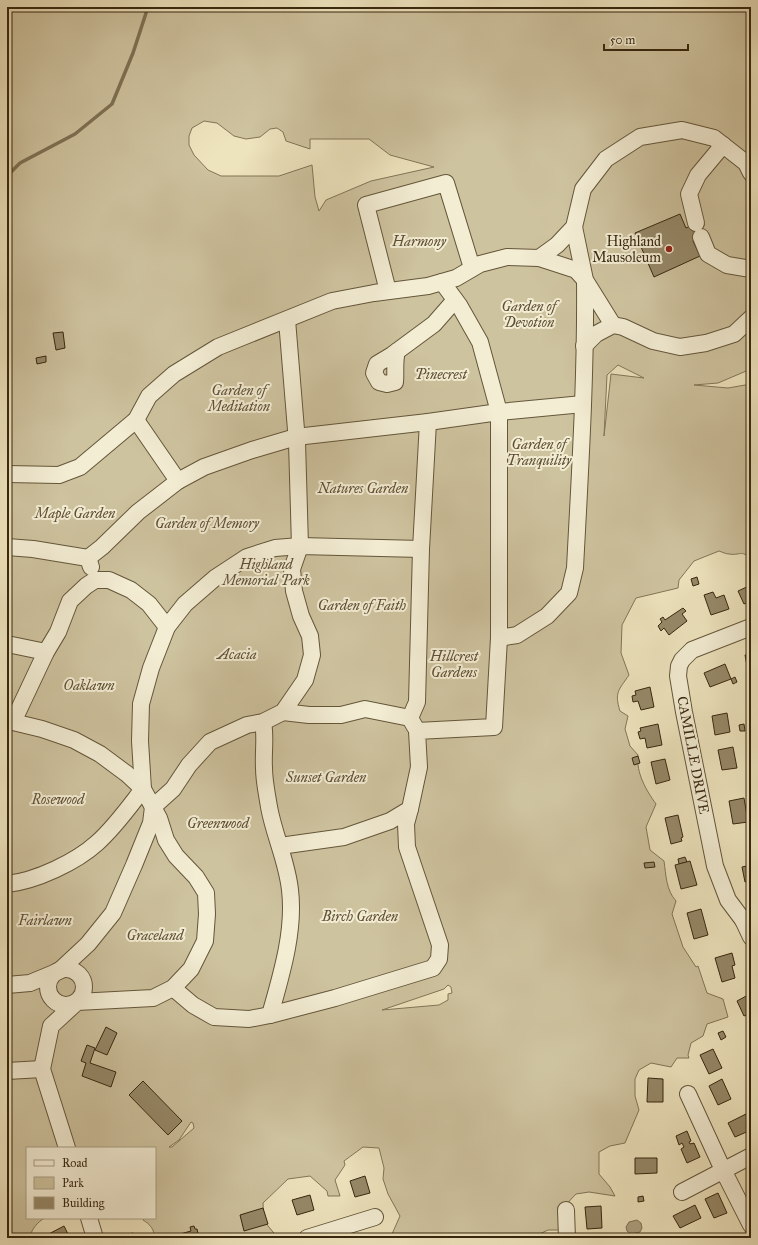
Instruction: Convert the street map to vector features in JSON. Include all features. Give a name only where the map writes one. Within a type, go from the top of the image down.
[{"type":"street","points":[[499,638],[517,635],[547,616],[569,593],[575,568],[583,404],[585,280],[574,227],[583,189],[606,159],[640,137],[682,130],[714,138],[746,163],[751,172]]},
{"type":"street","points":[[723,145],[698,175],[689,194],[698,230],[708,254],[727,265],[751,269]]},
{"type":"street","points":[[388,291],[366,205],[446,183],[472,268]]},
{"type":"street","points":[[539,258],[557,245],[574,227]]},
{"type":"street","points":[[7,474],[59,475],[80,467],[136,420],[149,396],[174,374],[218,347],[332,301],[374,292],[428,286],[456,278],[480,264],[507,257],[539,258],[576,270],[585,280],[613,325]]},
{"type":"street","points":[[283,712],[309,715],[341,715],[365,710],[414,724],[494,727],[499,638],[500,412],[480,342],[455,300],[442,282]]},
{"type":"street","points":[[397,351],[434,324],[455,300]]},
{"type":"street","points":[[584,346],[596,334],[613,325],[622,327],[653,341],[680,347],[706,343],[734,334],[751,318]]},
{"type":"street","points":[[167,627],[149,604],[131,590],[109,580],[95,580],[70,601],[58,632],[10,722],[42,729],[74,740],[100,754],[127,774],[143,789],[153,808],[159,818],[166,840],[176,856],[196,877],[206,893],[207,914],[205,941],[191,969],[173,988],[153,998],[60,1004],[51,997],[49,985],[54,975],[88,944],[113,913],[151,824],[153,808],[173,789],[189,765],[210,742],[247,725],[263,722],[283,712],[305,680],[312,656],[310,636],[301,616],[294,591],[292,569],[300,546],[296,437],[287,320]]},
{"type":"street","points":[[7,547],[33,549],[88,558],[102,547],[138,512],[178,482],[204,467],[252,450],[296,437],[500,412],[583,404]]},
{"type":"street","points":[[136,420],[178,482]]},
{"type":"street","points":[[173,988],[193,1005],[214,1017],[249,1019],[334,998],[433,968],[439,959],[440,945],[407,847],[406,824],[419,767],[414,724],[417,702],[421,549],[428,422]]},
{"type":"street","points":[[7,884],[20,883],[63,867],[97,843],[143,789],[140,741],[141,704],[151,668],[167,627],[185,604],[215,578],[247,557],[275,548],[300,546],[421,549]]},
{"type":"street","points":[[88,558],[95,580]]},
{"type":"street","name":"CAMILLE DRIVE","points":[[747,918],[728,900],[715,866],[684,712],[678,676],[678,666],[692,650],[751,627]]},
{"type":"street","points":[[7,644],[46,652]]},
{"type":"street","points":[[263,722],[265,735],[264,768],[269,809],[280,846],[290,890],[291,923],[281,974],[270,1015]]},
{"type":"street","points":[[280,846],[344,837],[390,821],[410,809]]},
{"type":"street","points":[[747,918],[751,937]]},
{"type":"street","points":[[7,986],[30,983],[64,970],[76,972],[83,981],[84,992],[77,1002],[51,1026],[42,1070],[67,1147]]},
{"type":"street","points":[[7,1071],[42,1070]]},
{"type":"street","points":[[688,1094],[751,1225]]},
{"type":"street","points":[[682,1192],[751,1156]]},
{"type":"street","points":[[566,1210],[567,1238]]},
{"type":"street","points":[[307,1238],[375,1217]]},
{"type":"street","points":[[89,1219],[95,1238]]},
{"type":"green space","points":[[7,7],[751,7],[751,369],[718,383],[694,385],[728,388],[751,384],[751,559],[745,554],[728,554],[719,551],[694,561],[679,580],[678,588],[636,598],[622,625],[621,653],[629,675],[618,692],[617,699],[620,711],[628,716],[625,729],[630,746],[638,755],[640,775],[645,787],[656,804],[646,827],[650,850],[664,861],[668,887],[676,901],[672,914],[683,947],[696,967],[698,966],[707,993],[723,999],[728,1017],[707,1024],[703,1036],[691,1043],[688,1055],[689,1058],[677,1058],[671,1067],[651,1063],[639,1070],[635,1079],[635,1096],[639,1110],[625,1143],[610,1146],[599,1152],[599,1174],[610,1187],[615,1196],[589,1192],[576,1194],[560,1211],[560,1230],[548,1230],[531,1238],[392,1238],[392,1234],[400,1216],[388,1194],[383,1179],[384,1168],[379,1148],[363,1147],[344,1161],[345,1165],[335,1180],[340,1196],[328,1196],[327,1191],[310,1176],[288,1179],[263,1203],[264,1221],[278,1238],[154,1238],[153,1230],[143,1219],[156,1219],[156,1147],[26,1147],[26,1219],[43,1219],[35,1226],[31,1232],[30,1238],[7,1238]],"holes":[[[204,121],[217,123],[234,136],[246,139],[260,137],[270,129],[277,128],[283,132],[286,141],[310,149],[310,139],[369,139],[390,155],[434,167],[371,181],[326,200],[319,211],[315,197],[312,165],[279,176],[221,176],[208,170],[194,155],[189,145],[189,136],[192,128]],[[618,365],[644,378],[611,374],[604,436],[607,375]],[[448,985],[451,987],[452,993],[448,994],[448,1000],[439,1005],[382,1010],[444,989]],[[191,1122],[193,1123],[194,1128],[172,1147],[169,1147],[179,1140]]]},
{"type":"shaded area","points":[[637,1220],[641,1223],[642,1228],[640,1232],[631,1234],[627,1231],[626,1227],[629,1222]]},
{"type":"building","name":"Highland Mausoleum","points":[[680,214],[686,228],[697,223],[703,237],[693,241],[700,256],[654,277],[635,233]]},
{"type":"building","points":[[63,332],[65,348],[56,350],[53,333]]},
{"type":"building","points":[[46,356],[46,362],[37,364],[36,358]]},
{"type":"building","points":[[697,577],[699,584],[693,586],[691,579]]},
{"type":"building","points":[[751,585],[751,601],[744,604],[738,591]]},
{"type":"building","points":[[713,592],[716,598],[724,595],[729,609],[711,615],[704,595]]},
{"type":"building","points":[[683,608],[686,611],[682,614],[687,621],[669,635],[664,628],[661,631],[658,626],[662,622],[660,619],[663,617],[665,620]]},
{"type":"building","points":[[751,654],[751,682],[750,682],[745,655]]},
{"type":"building","points":[[725,664],[731,679],[710,687],[704,673]]},
{"type":"building","points":[[735,677],[737,682],[733,684],[731,679]]},
{"type":"building","points":[[650,687],[654,707],[641,710],[638,701],[633,702],[632,696],[636,695],[635,691]]},
{"type":"building","points":[[727,713],[730,732],[715,735],[712,716]]},
{"type":"building","points":[[658,724],[662,745],[647,748],[645,738],[640,739],[638,732],[641,731],[640,728]]},
{"type":"building","points":[[744,724],[745,731],[740,731],[739,725]]},
{"type":"building","points":[[733,747],[737,768],[722,770],[718,750]]},
{"type":"building","points":[[638,756],[640,763],[634,765],[632,758]]},
{"type":"building","points":[[665,759],[670,780],[656,784],[651,762]]},
{"type":"building","points":[[744,798],[748,822],[733,824],[729,801]]},
{"type":"building","points":[[678,815],[683,837],[681,838],[682,841],[671,844],[665,818]]},
{"type":"building","points":[[685,857],[687,862],[679,864],[678,859]]},
{"type":"building","points":[[690,861],[697,885],[681,889],[675,865]]},
{"type":"building","points":[[654,862],[655,867],[645,868],[644,863]]},
{"type":"building","points":[[751,865],[751,880],[745,882],[742,867]]},
{"type":"building","points":[[701,909],[708,935],[694,939],[687,913]]},
{"type":"building","points":[[732,953],[735,965],[732,966],[735,978],[722,982],[715,958]]},
{"type":"building","points":[[750,994],[751,1013],[744,1016],[737,1001]]},
{"type":"building","points":[[106,1027],[117,1033],[107,1055],[95,1050]]},
{"type":"building","points":[[723,1031],[726,1037],[721,1040],[718,1033]]},
{"type":"building","points":[[87,1045],[95,1048],[90,1063],[116,1072],[111,1087],[82,1076],[86,1063],[81,1061]]},
{"type":"building","points":[[713,1049],[722,1068],[709,1074],[700,1055]]},
{"type":"building","points":[[648,1078],[663,1079],[663,1102],[647,1102]]},
{"type":"building","points":[[722,1079],[731,1099],[718,1105],[709,1086]]},
{"type":"building","points":[[143,1081],[182,1121],[168,1135],[129,1095]]},
{"type":"building","points":[[748,1113],[751,1119],[751,1130],[735,1137],[728,1123]]},
{"type":"building","points":[[687,1131],[691,1141],[689,1142],[690,1144],[694,1143],[700,1157],[687,1163],[681,1149],[684,1147],[682,1143],[679,1145],[676,1136]]},
{"type":"building","points":[[635,1158],[657,1158],[657,1173],[635,1174]]},
{"type":"building","points":[[365,1176],[370,1193],[355,1197],[350,1181]]},
{"type":"building","points":[[718,1193],[727,1213],[714,1218],[705,1199]]},
{"type":"building","points":[[310,1195],[314,1210],[297,1215],[292,1200]]},
{"type":"building","points":[[643,1196],[644,1201],[638,1202],[638,1197]]},
{"type":"building","points":[[695,1205],[701,1218],[680,1228],[673,1216]]},
{"type":"building","points":[[601,1206],[602,1228],[587,1229],[585,1207]]},
{"type":"building","points":[[263,1208],[268,1224],[244,1231],[240,1215]]},
{"type":"building","points":[[64,1226],[70,1238],[41,1238]]},
{"type":"building","points":[[194,1226],[195,1229],[197,1229],[199,1238],[174,1238],[173,1236],[191,1231],[190,1227]]},
{"type":"building","points":[[133,1233],[134,1238],[118,1238],[118,1237]]},
{"type":"waterway","points":[[7,176],[20,163],[75,134],[112,104],[133,53],[148,7]]},
{"type":"place","name":"Highland Mausoleum","points":[[669,249]]},
{"type":"park label","name":"Harmony","points":[[419,241]]},
{"type":"park label","name":"Garden of Devotion","points":[[529,314]]},
{"type":"park label","name":"Pinecrest","points":[[441,374]]},
{"type":"park label","name":"Garden of Meditation","points":[[239,398]]},
{"type":"park label","name":"Garden of Tranquility","points":[[539,452]]},
{"type":"park label","name":"Natures Garden","points":[[363,488]]},
{"type":"park label","name":"Maple Garden","points":[[75,513]]},
{"type":"park label","name":"Garden of Memory","points":[[207,523]]},
{"type":"park label","name":"Highland Memorial Park","points":[[266,572]]},
{"type":"park label","name":"Garden of Faith","points":[[362,605]]},
{"type":"park label","name":"Acacia","points":[[237,654]]},
{"type":"park label","name":"Hillcrest Gardens","points":[[454,664]]},
{"type":"park label","name":"Oaklawn","points":[[89,685]]},
{"type":"park label","name":"Sunset Garden","points":[[326,777]]},
{"type":"park label","name":"Rosewood","points":[[58,799]]},
{"type":"park label","name":"Greenwood","points":[[218,823]]},
{"type":"park label","name":"Birch Garden","points":[[360,916]]},
{"type":"park label","name":"Fairlawn","points":[[45,920]]},
{"type":"park label","name":"Graceland","points":[[155,935]]}]
